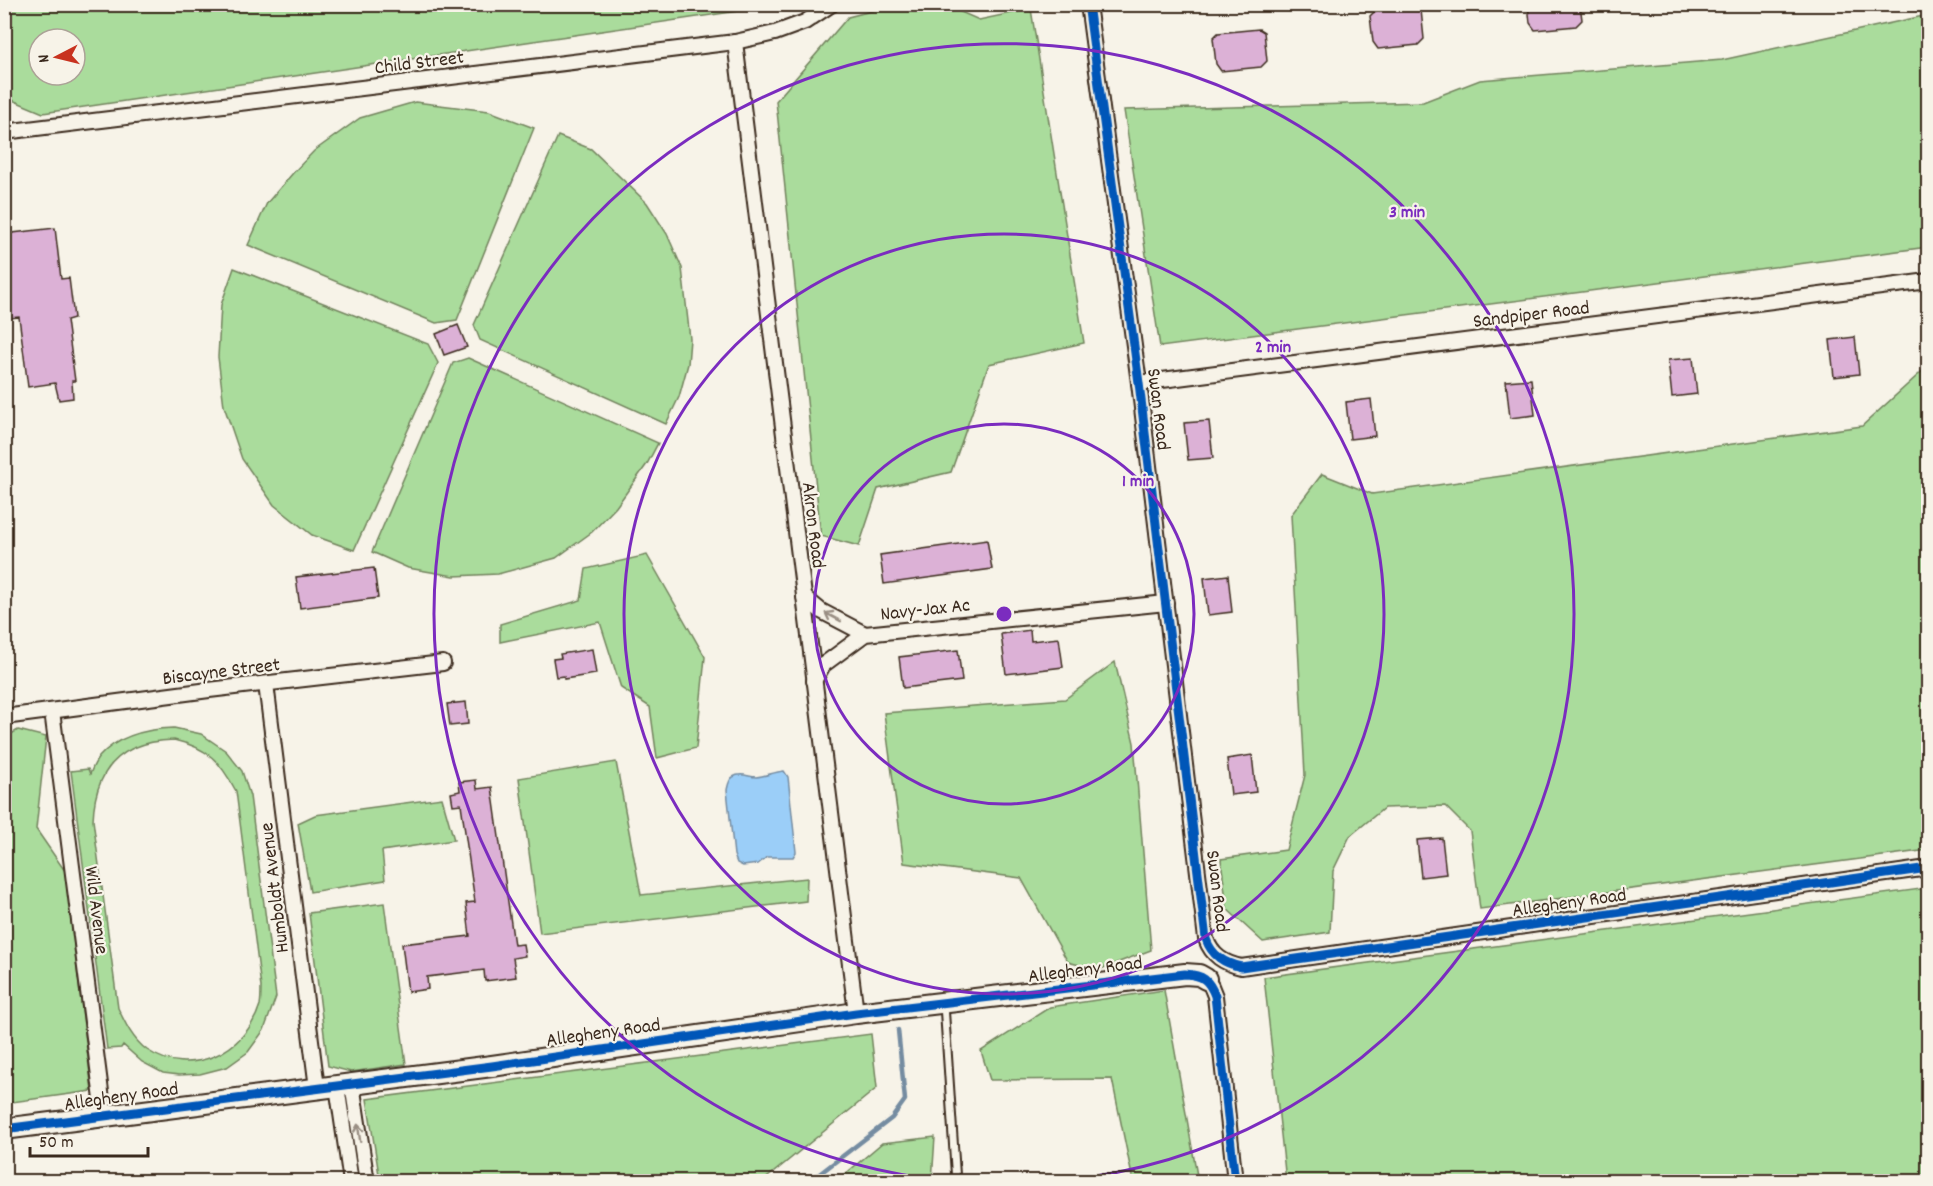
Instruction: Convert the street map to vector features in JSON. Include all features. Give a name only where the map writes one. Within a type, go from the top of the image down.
[{"type":"street","name":"Child Street","points":[[4,132],[735,42],[775,33],[805,21],[832,4]]},
{"type":"street","name":"Swan Road","points":[[1088,4],[1139,383],[1206,939],[1210,950],[1218,957]]},
{"type":"street","name":"Akron Road","points":[[735,42],[856,1013]]},
{"type":"street","name":"Sandpiper Road","points":[[1139,383],[1929,281]]},
{"type":"street","points":[[804,597],[821,610],[865,634]]},
{"type":"street","name":"Navy-Jax Ac","points":[[814,681],[823,665],[865,634],[1166,603]]},
{"type":"street","name":"Biscayne Street","points":[[4,717],[443,663]]},
{"type":"street","name":"Humboldt Avenue","points":[[266,684],[335,1086]]},
{"type":"street","name":"Wild Avenue","points":[[52,711],[104,1115]]},
{"type":"street","name":"Allegheny Road","points":[[1218,957],[1227,964],[1241,967],[1929,868]]},
{"type":"street","name":"Allegheny Road","points":[[4,1129],[492,1066],[944,1002],[1185,974],[1199,975],[1206,979]]},
{"type":"street","points":[[1206,979],[1215,996],[1235,1182]]},
{"type":"street","points":[[335,1086],[351,1182]]},
{"type":"street","points":[[335,1086],[367,1182]]},
{"type":"lane","points":[[944,1002],[956,1182]]},
{"type":"green space","points":[[5,4],[779,5],[43,113],[5,97]]},
{"type":"green space","points":[[898,4],[945,5],[979,20],[1031,9],[1084,343],[989,364],[951,472],[878,489],[859,546],[821,536],[776,101],[848,17]]},
{"type":"green space","points":[[1928,15],[1928,247],[1160,347],[1124,110],[1423,102],[1480,80],[1722,60]]},
{"type":"green space","points":[[415,102],[489,111],[534,128],[457,320],[436,323],[248,245],[267,203],[314,151],[360,118]]},
{"type":"green space","points":[[558,136],[591,149],[647,203],[667,234],[682,268],[690,339],[688,364],[679,397],[666,424],[480,340],[474,325]]},
{"type":"green space","points":[[234,268],[428,344],[438,363],[354,550],[312,535],[274,505],[242,459],[224,406],[218,357],[221,305]]},
{"type":"green space","points":[[468,358],[658,443],[647,464],[616,507],[592,532],[556,558],[498,574],[454,576],[408,568],[372,552],[453,363]]},
{"type":"green space","points":[[1928,366],[1928,850],[1480,909],[1470,831],[1445,806],[1384,808],[1350,836],[1333,871],[1330,932],[1263,942],[1227,909],[1221,859],[1286,850],[1305,775],[1291,515],[1322,474],[1372,494],[1862,426]]},
{"type":"green space","points":[[647,555],[705,657],[696,748],[657,758],[650,707],[621,688],[600,622],[500,642],[500,624],[581,600],[586,569]]},
{"type":"green space","points":[[1115,662],[1134,743],[1151,950],[1098,970],[1068,962],[1021,878],[904,863],[884,713],[1065,699]]},
{"type":"green space","points":[[174,728],[201,734],[226,751],[242,771],[250,796],[276,997],[264,1030],[248,1052],[227,1067],[200,1074],[163,1073],[142,1062],[123,1045],[121,1048],[107,1049],[71,771],[88,769],[90,774],[99,757],[115,743],[143,732]],"holes":[[[174,740],[186,743],[212,757],[236,791],[261,992],[260,1005],[253,1022],[229,1048],[198,1061],[181,1062],[164,1058],[142,1046],[130,1031],[118,1008],[93,820],[99,786],[115,761],[126,752],[140,746]]]},
{"type":"green space","points":[[18,730],[46,737],[36,829],[65,871],[92,1091],[5,1103],[4,738]]},
{"type":"green space","points":[[616,762],[641,895],[807,878],[806,901],[540,933],[519,778]]},
{"type":"green space","points":[[442,798],[454,840],[382,851],[385,880],[310,892],[298,823],[315,815]]},
{"type":"green space","points":[[1928,888],[1928,1181],[1286,1181],[1264,977]]},
{"type":"green space","points":[[384,903],[406,1064],[351,1072],[328,1066],[309,913]]},
{"type":"green space","points":[[1164,990],[1198,1181],[1133,1181],[1112,1079],[990,1080],[981,1051],[1050,1007]]},
{"type":"green space","points":[[871,1034],[877,1088],[763,1181],[380,1181],[367,1099]]},
{"type":"green space","points":[[935,1137],[932,1181],[837,1181],[882,1143]]},
{"type":"water","points":[[784,771],[788,777],[796,852],[793,857],[767,857],[758,864],[743,866],[737,863],[734,855],[727,790],[730,781],[739,775],[756,777]]},
{"type":"building","points":[[1528,4],[1580,4],[1582,20],[1576,26],[1535,30],[1530,23]]},
{"type":"building","points":[[1416,7],[1421,10],[1424,39],[1418,45],[1378,49],[1373,42],[1370,16],[1375,11]]},
{"type":"building","points":[[1259,29],[1264,32],[1267,61],[1261,67],[1221,71],[1216,64],[1213,38],[1218,33]]},
{"type":"building","points":[[55,228],[61,279],[69,278],[74,318],[67,320],[75,381],[72,381],[73,398],[59,400],[55,383],[28,387],[19,317],[9,318],[4,283],[4,234]]},
{"type":"building","points":[[458,325],[467,347],[444,355],[436,334]]},
{"type":"building","points":[[1855,337],[1859,374],[1834,377],[1830,340]]},
{"type":"building","points":[[1693,358],[1697,394],[1672,397],[1668,360]]},
{"type":"building","points":[[1531,379],[1535,415],[1510,418],[1506,381]]},
{"type":"building","points":[[1371,399],[1375,436],[1350,439],[1346,402]]},
{"type":"building","points":[[1209,421],[1213,458],[1188,460],[1184,423]]},
{"type":"building","points":[[987,540],[992,569],[884,584],[880,555]]},
{"type":"building","points":[[374,568],[378,598],[300,608],[296,577]]},
{"type":"building","points":[[1228,575],[1232,612],[1208,615],[1204,578]]},
{"type":"building","points":[[1030,630],[1031,641],[1059,638],[1063,667],[1006,674],[1001,634]]},
{"type":"building","points":[[592,649],[596,674],[564,679],[564,676],[556,677],[553,659],[561,658],[560,654]]},
{"type":"building","points":[[958,650],[962,681],[903,688],[899,657]]},
{"type":"building","points":[[466,702],[468,724],[450,726],[447,704]]},
{"type":"building","points":[[1252,755],[1256,792],[1231,795],[1227,759]]},
{"type":"building","points":[[476,780],[477,789],[492,787],[514,945],[523,944],[525,956],[513,958],[516,977],[485,981],[484,970],[427,977],[428,989],[408,992],[402,944],[470,936],[466,903],[475,902],[461,804],[453,805],[451,793],[460,791],[459,782]]},
{"type":"building","points":[[1442,838],[1446,874],[1421,877],[1417,840]]},
{"type":"waterway","points":[[809,1182],[892,1118],[905,1100],[898,1030]]},
{"type":"cycle path","points":[[1088,4],[1139,383],[1206,939],[1215,954],[1224,961],[1241,967],[1928,868]]},
{"type":"cycle path","points":[[4,1129],[492,1066],[856,1013],[1185,974],[1204,979],[1215,996],[1235,1182]]}]
